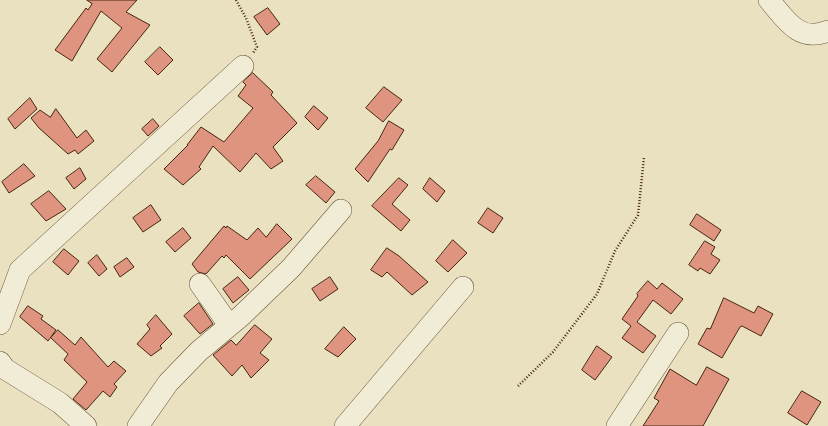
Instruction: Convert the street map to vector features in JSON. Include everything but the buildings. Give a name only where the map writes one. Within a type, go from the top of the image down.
[{"type":"street","points":[[769,0],[786,20],[804,34],[815,35],[828,30]]},
{"type":"street","points":[[0,324],[20,270],[243,66]]},
{"type":"street","points":[[138,426],[168,383],[198,351],[229,325],[291,268],[341,210]]},
{"type":"street","points":[[200,284],[229,325]]},
{"type":"street","points":[[345,426],[463,287]]},
{"type":"street","points":[[618,426],[678,333]]},
{"type":"street","points":[[0,362],[5,369],[60,403],[86,426]]},
{"type":"path","points":[[236,0],[246,18],[257,47],[243,66]]},
{"type":"path","points":[[518,386],[553,352],[596,294],[615,251],[638,215],[644,157]]}]
